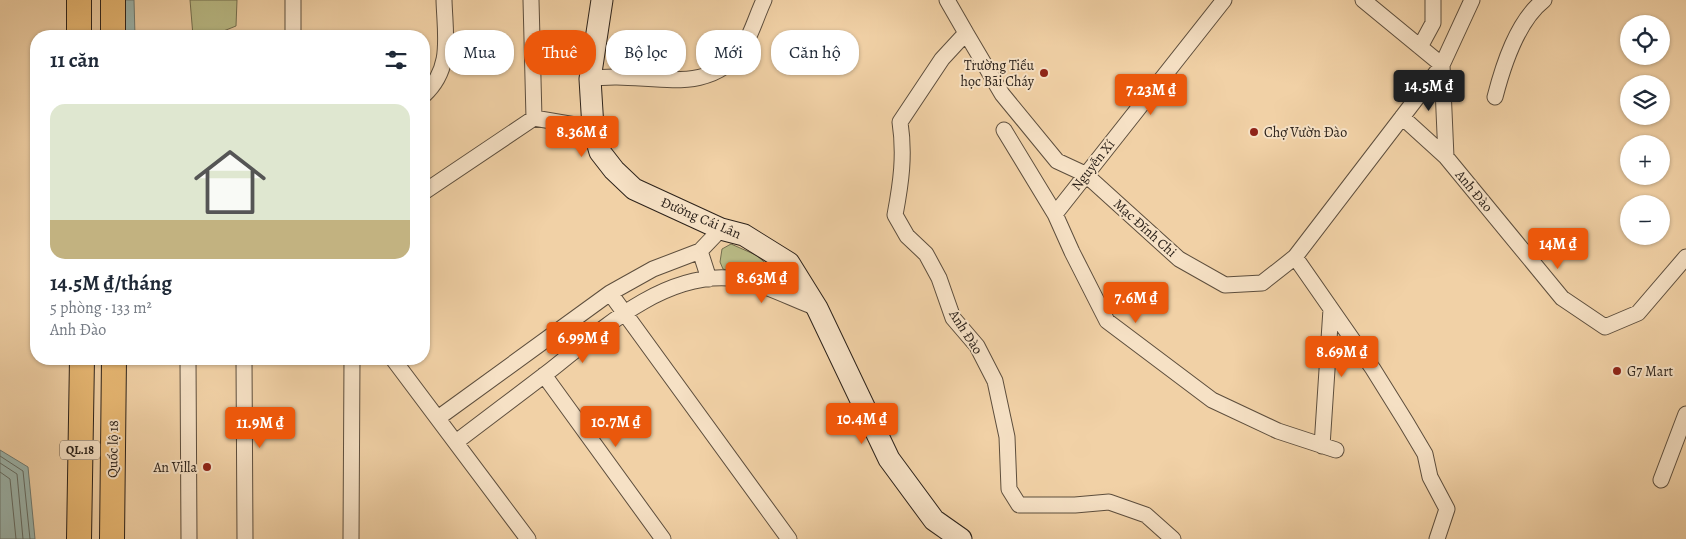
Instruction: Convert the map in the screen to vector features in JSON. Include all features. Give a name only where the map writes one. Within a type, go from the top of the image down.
[{"type":"main road","points":[[79,0],[79,30]]},
{"type":"main road","points":[[88,0],[88,30]]},
{"type":"main road","points":[[113,0],[113,30]]},
{"type":"main road","points":[[123,0],[123,30]]},
{"type":"main road","name":"Đường Cái Lân","points":[[602,0],[590,79],[593,128],[600,152],[614,170],[634,189],[721,229],[744,235],[789,263],[817,308],[889,459],[934,520],[961,539]]},
{"type":"main road","name":"Quốc lộ 18","points":[[79,539],[86,365]]},
{"type":"main road","name":"Quốc lộ 18","points":[[86,365],[89,539]]},
{"type":"main road","name":"Quốc lộ 18","points":[[112,539],[118,365]]},
{"type":"main road","name":"Quốc lộ 18","points":[[118,365],[122,539]]},
{"type":"street","points":[[293,0],[293,30]]},
{"type":"street","points":[[430,88],[440,76],[445,57],[444,0]]},
{"type":"street","points":[[531,0],[534,118]]},
{"type":"street","points":[[590,79],[608,76],[671,80],[702,78],[728,66],[744,45],[764,0]]},
{"type":"street","points":[[947,0],[966,33]]},
{"type":"street","name":"Nguyễn Xí","points":[[1055,214],[1224,0]]},
{"type":"street","points":[[1363,0],[1442,65],[1472,0]]},
{"type":"street","points":[[1420,47],[1433,23],[1433,0]]},
{"type":"street","points":[[1495,97],[1503,63],[1513,43],[1544,0]]},
{"type":"street","name":"Mạc Đĩnh Chi","points":[[966,33],[1002,94],[1057,161],[1086,174],[1179,259],[1225,285],[1262,283],[1295,257],[1442,65]]},
{"type":"street","name":"Anh Đào","points":[[966,33],[942,58],[900,122],[904,147],[902,180],[895,215],[907,236],[926,254],[939,278],[953,318],[977,346],[995,381],[1007,437],[1009,489],[1019,505],[1075,505],[1109,502],[1146,514],[1173,539]]},
{"type":"street","name":"Anh Đào","points":[[1442,65],[1446,158],[1562,298],[1605,327],[1638,313],[1686,257]]},
{"type":"street","points":[[1402,117],[1446,158]]},
{"type":"street","points":[[430,188],[534,118],[593,128]]},
{"type":"street","points":[[1004,130],[1055,214],[1107,321],[1212,400],[1278,431],[1329,448],[1331,309]]},
{"type":"street","points":[[438,418],[610,294],[653,269],[700,251],[721,229]]},
{"type":"street","points":[[700,251],[710,279]]},
{"type":"street","points":[[1295,257],[1373,369],[1425,454],[1430,477],[1447,510],[1437,539]]},
{"type":"street","points":[[456,442],[624,313],[675,287],[710,279],[727,278],[746,281],[817,308]]},
{"type":"street","points":[[610,294],[789,539]]},
{"type":"street","points":[[188,365],[189,539]]},
{"type":"street","points":[[244,365],[245,539]]},
{"type":"street","points":[[351,539],[352,365]]},
{"type":"street","points":[[398,365],[528,539]]},
{"type":"street","points":[[544,375],[664,539]]},
{"type":"street","points":[[1661,480],[1686,414]]},
{"type":"green space","points":[[190,0],[237,0],[236,26],[226,30],[192,30]]},
{"type":"green space","points":[[731,244],[756,255],[769,266],[766,275],[755,279],[723,269],[720,262],[722,249]]},
{"type":"water","points":[[125,0],[134,0],[135,30],[125,30]]},
{"type":"water","points":[[0,450],[28,467],[35,539],[0,539]]},
{"type":"place","name":"Trường Tiểu học Bãi Cháy","points":[[1044,73]]},
{"type":"place","name":"Chợ Vườn Đào","points":[[1254,132]]},
{"type":"place","name":"G7 Mart","points":[[1617,371]]},
{"type":"place","name":"An Villa","points":[[207,467]]}]
